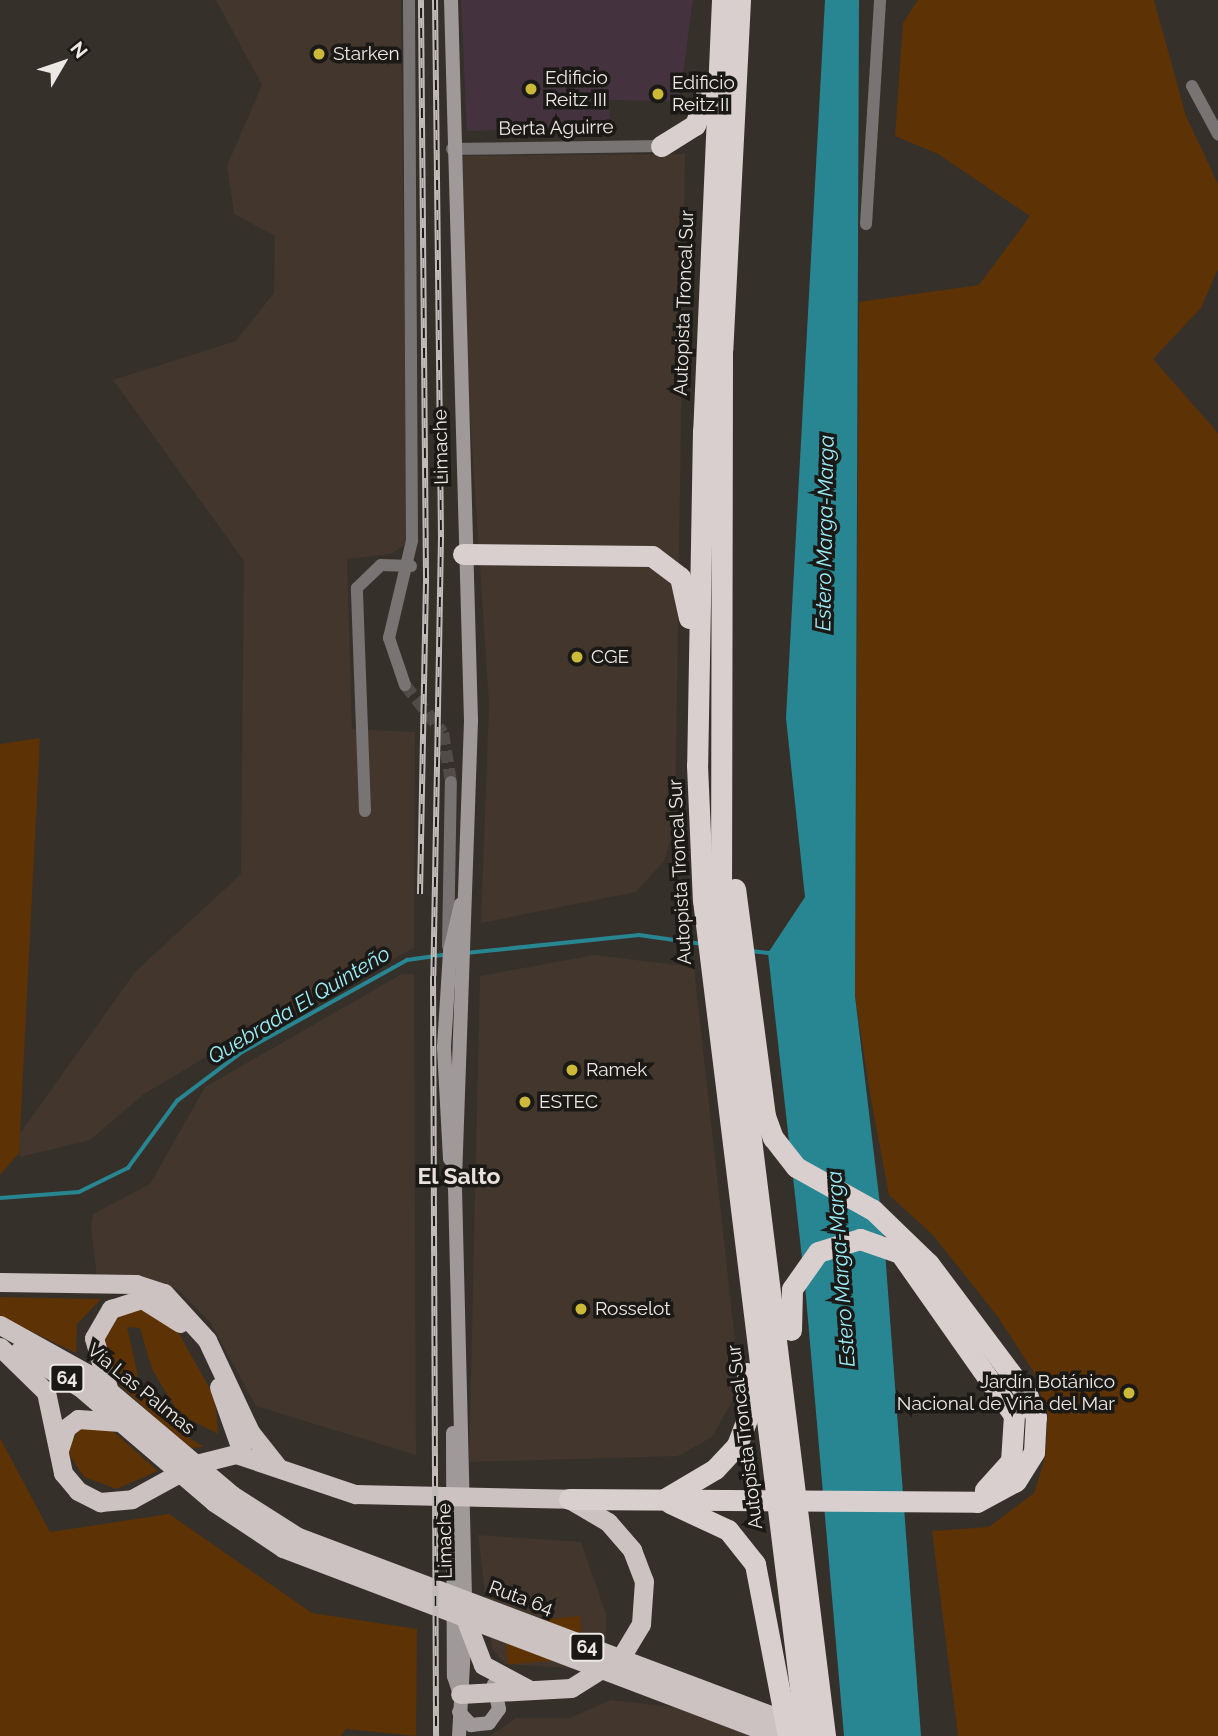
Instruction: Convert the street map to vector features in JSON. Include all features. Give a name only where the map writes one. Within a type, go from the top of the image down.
[{"type":"highway","name":"Autopista Troncal Sur","points":[[720,899],[698,655],[722,0]]},
{"type":"highway","name":"Autopista Troncal Sur","points":[[740,0],[723,337],[718,719],[720,899],[706,954],[806,1736]]},
{"type":"highway","points":[[661,146],[684,137],[700,118],[719,40]]},
{"type":"highway","points":[[463,554],[652,556],[684,585],[698,655]]},
{"type":"highway","points":[[0,1345],[46,1392],[60,1465],[78,1491],[114,1503],[221,1455],[243,1455],[369,1496],[957,1502],[998,1495],[1024,1473],[1036,1441],[1036,1417],[1021,1385],[912,1244],[873,1210],[796,1167],[765,1115],[736,958],[720,899]]},
{"type":"highway","points":[[662,1500],[724,1462],[749,1414],[713,1089],[706,954]]},
{"type":"highway","points":[[736,958],[826,1736]]},
{"type":"highway","points":[[815,1658],[790,1300],[802,1268],[838,1241],[871,1240],[891,1247],[921,1278],[1014,1415],[1017,1438],[1006,1470],[957,1502]]},
{"type":"highway","points":[[0,1282],[136,1284],[164,1293],[207,1340],[250,1432],[278,1467]]},
{"type":"highway","points":[[109,1390],[94,1348],[100,1321],[118,1304],[149,1301],[183,1326],[220,1390],[230,1428],[243,1455]]},
{"type":"highway","name":"Vía Las Palmas","points":[[0,1325],[50,1349],[109,1390],[174,1444],[205,1483]]},
{"type":"highway","name":"Vía Las Palmas","points":[[0,1345],[64,1376],[149,1444],[205,1483]]},
{"type":"highway","points":[[60,1465],[62,1435],[78,1419],[100,1416],[127,1425]]},
{"type":"highway","points":[[221,1455],[230,1428]]},
{"type":"highway","name":"Ruta 64","points":[[205,1483],[344,1565],[778,1736]]},
{"type":"highway","points":[[459,1703],[571,1688],[608,1668],[633,1641],[643,1614],[644,1581],[632,1550],[608,1522],[561,1499]]},
{"type":"highway","points":[[662,1500],[728,1530],[750,1553],[788,1736]]},
{"type":"highway","name":"Ruta 64","points":[[344,1565],[826,1736]]},
{"type":"highway","points":[[465,1618],[488,1669],[538,1692]]},
{"type":"main road","name":"Limache","points":[[451,0],[452,149],[463,554],[471,721],[464,893],[454,940],[460,980],[455,1188],[457,1386],[465,1618],[459,1736]]},
{"type":"main road","name":"Limache","points":[[454,940],[460,980],[446,1114],[455,1188]]},
{"type":"main road","name":"Limache","points":[[457,1386],[451,1460],[454,1676],[459,1703]]},
{"type":"main road","points":[[459,1703],[471,1725],[489,1724],[498,1696],[488,1669]]},
{"type":"street","name":"Limache","points":[[405,685],[389,638],[411,566],[409,0]]},
{"type":"street","points":[[866,224],[880,0]]},
{"type":"street","points":[[1192,86],[1218,134]]},
{"type":"street","name":"Berta Aguirre","points":[[452,149],[661,146]]},
{"type":"street","points":[[365,811],[357,588],[381,565],[411,566]]},
{"type":"street","name":"Limache","points":[[451,782],[454,940]]},
{"type":"shaded area","points":[[216,0],[401,0],[407,544],[390,554],[347,559],[352,729],[415,732],[414,948],[211,1054],[144,1094],[90,1140],[20,1157],[16,1139],[135,972],[241,874],[244,561],[113,380],[236,341],[274,293],[275,236],[234,214],[227,166],[262,85]]},
{"type":"shaded area","points":[[461,0],[693,0],[679,101],[609,100],[610,126],[467,131]]},
{"type":"shaded area","points":[[918,0],[1154,0],[1186,116],[1218,184],[1218,269],[1201,308],[1153,359],[1218,433],[1218,1736],[958,1736],[932,1531],[989,1527],[1034,1493],[1045,1458],[1048,1415],[1033,1371],[998,1317],[933,1235],[889,1195],[871,1099],[855,996],[859,302],[979,285],[1030,216],[938,154],[895,136],[903,23]]},
{"type":"shaded area","points":[[685,154],[675,824],[664,861],[636,892],[481,923],[489,704],[468,385],[462,156]]},
{"type":"shaded area","points":[[40,738],[19,1153],[0,1175],[0,744]]},
{"type":"shaded area","points":[[594,955],[694,967],[740,1387],[712,1437],[678,1456],[469,1462],[480,976]]},
{"type":"shaded area","points":[[402,974],[414,974],[416,1455],[256,1406],[210,1322],[178,1290],[150,1279],[97,1278],[91,1227],[93,1214],[150,1184],[205,1087]]},
{"type":"shaded area","points":[[0,1297],[101,1299],[77,1324],[76,1353],[0,1316]]},
{"type":"shaded area","points":[[143,1306],[177,1330],[215,1398],[218,1434],[179,1414],[152,1369],[140,1328],[127,1327],[141,1390],[174,1428],[204,1447],[188,1448],[111,1377],[102,1342],[114,1316]]},
{"type":"shaded area","points":[[98,1424],[115,1433],[158,1471],[116,1489],[84,1477],[67,1451],[80,1427]]},
{"type":"shaded area","points":[[0,1438],[50,1532],[169,1514],[312,1613],[417,1629],[416,1736],[346,1729],[341,1736],[0,1736]]},
{"type":"shaded area","points":[[478,1535],[581,1542],[606,1614],[606,1639],[594,1657],[571,1668],[505,1664],[492,1649]]},
{"type":"shaded area","points":[[580,1616],[584,1658],[508,1664],[504,1623]]},
{"type":"shaded area","points":[[611,1700],[770,1718],[774,1736],[490,1736],[516,1718],[570,1718]]},
{"type":"water","name":"Estero Marga-Marga","points":[[825,0],[859,0],[855,996],[884,1238],[921,1736],[844,1736],[805,1285],[768,953],[805,897],[786,718]]},
{"type":"waterway","name":"Quebrada El Quinteño","points":[[466,953],[639,935],[702,944]]},
{"type":"waterway","name":"Quebrada El Quinteño","points":[[751,951],[771,953]]},
{"type":"waterway","name":"Quebrada El Quinteño","points":[[0,1198],[79,1192],[128,1168],[177,1101],[242,1052],[407,960],[444,955]]},
{"type":"tunnel","points":[[405,685],[443,733],[451,782]]},
{"type":"railway","points":[[420,894],[426,578],[421,0]]},
{"type":"railway","points":[[435,0],[441,537],[433,976],[436,1736]]},
{"type":"place","name":"Starken","points":[[319,54]]},
{"type":"place","name":"Edificio Reitz III","points":[[531,89]]},
{"type":"place","name":"Edificio Reitz II","points":[[658,94]]},
{"type":"place","name":"CGE","points":[[577,657]]},
{"type":"place","name":"Ramek","points":[[572,1070]]},
{"type":"place","name":"ESTEC","points":[[525,1102]]},
{"type":"place","name":"Rosselot","points":[[581,1309]]},
{"type":"place","name":"Jardín Botánico Nacional de Viña del Mar","points":[[1129,1393]]},
{"type":"district","name":"El Salto","points":[[459,1176]]}]
